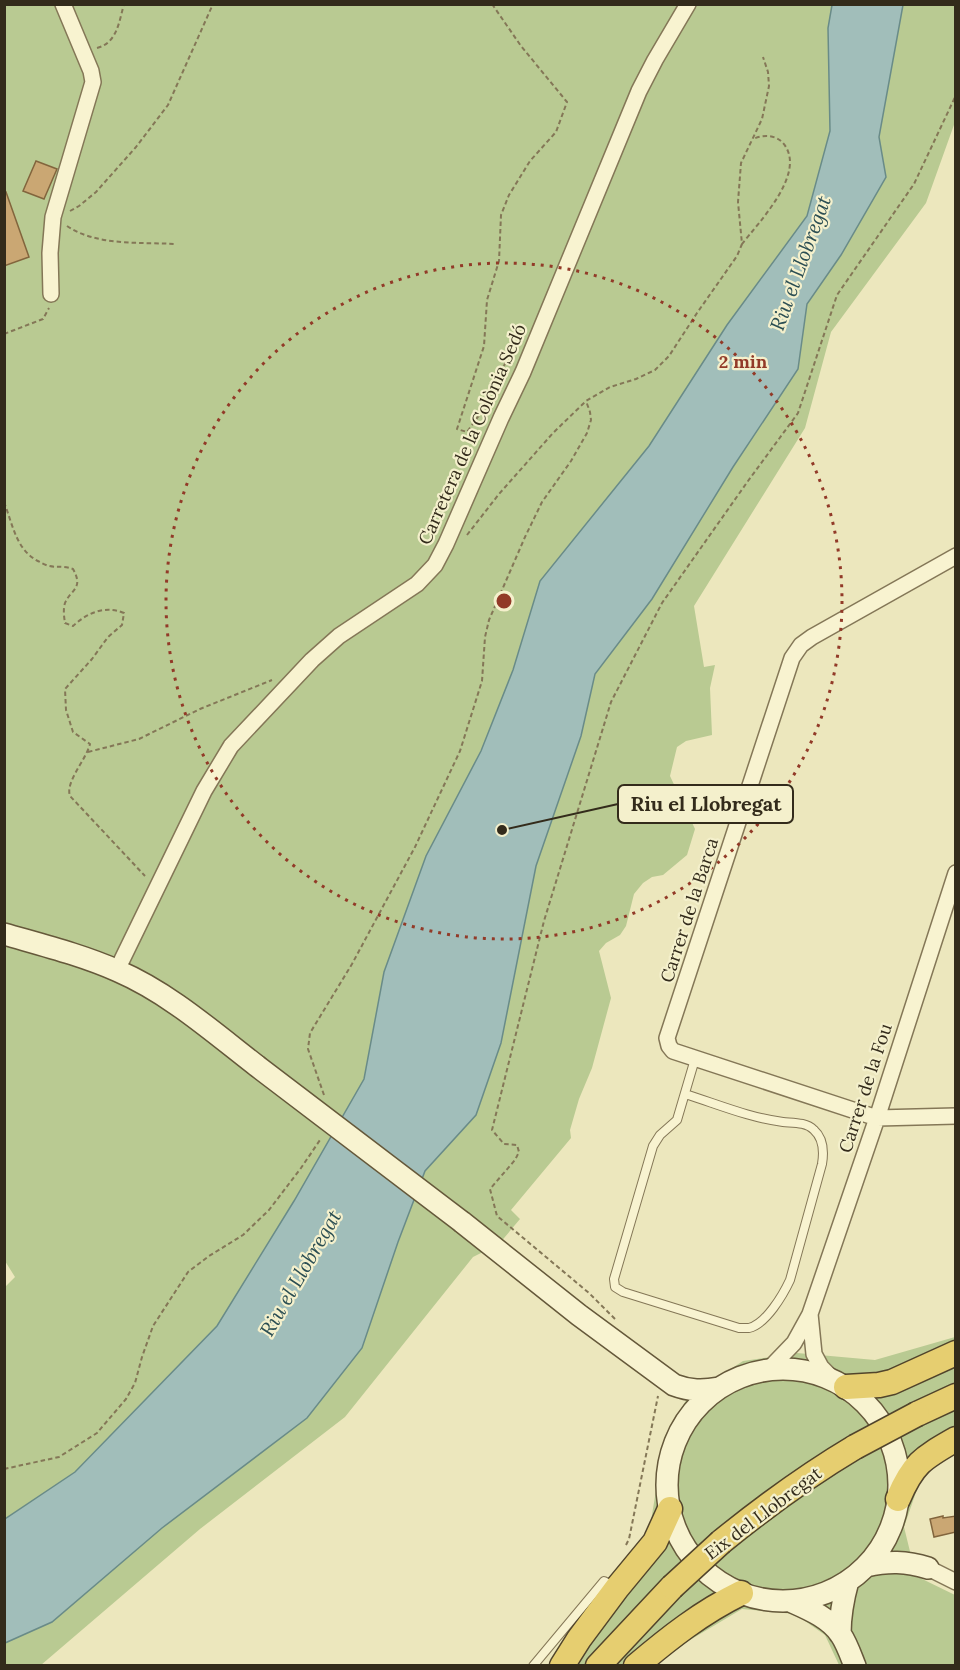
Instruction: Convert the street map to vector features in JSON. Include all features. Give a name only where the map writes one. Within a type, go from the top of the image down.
[{"type":"highway","points":[[840,1383],[879,1385],[892,1382],[956,1353]]},
{"type":"highway","name":"Eix del Llobregat","points":[[598,1665],[672,1587],[721,1542],[777,1499],[855,1447],[956,1396]]},
{"type":"highway","points":[[896,1510],[910,1473],[930,1454],[956,1438]]},
{"type":"highway","points":[[562,1665],[617,1588],[656,1542],[670,1509]]},
{"type":"highway","points":[[636,1665],[713,1607],[741,1593]]},
{"type":"main road","points":[[4,934],[117,970],[180,1007],[662,1377],[684,1389],[696,1391],[719,1388]]},
{"type":"main road","points":[[769,1369],[795,1369],[814,1373],[840,1383],[867,1404],[882,1424],[893,1448],[899,1473],[896,1510],[887,1537],[866,1566],[848,1581],[811,1598],[790,1601],[765,1600],[741,1593],[712,1577],[700,1566],[681,1539],[670,1509],[669,1467],[675,1443],[682,1428],[705,1399],[734,1379],[751,1373],[769,1369]]},
{"type":"main road","points":[[662,1377],[678,1404],[682,1428]]},
{"type":"main road","points":[[896,1510],[903,1545],[928,1568]]},
{"type":"main road","points":[[866,1566],[894,1561],[928,1568]]},
{"type":"main road","points":[[840,1634],[842,1604],[848,1581]]},
{"type":"main road","points":[[790,1601],[816,1613],[840,1634],[855,1665]]},
{"type":"street","points":[[51,294],[50,253],[53,217],[93,82],[91,71],[63,4]]},
{"type":"street","name":"Carretera de la Colònia Sedó","points":[[117,970],[204,791],[231,746],[312,660],[339,636],[417,584],[435,565],[538,335],[639,91],[688,4]]},
{"type":"street","name":"Carrer de la Barca","points":[[956,556],[812,637],[801,645],[792,658],[667,1038],[673,1051],[877,1118],[956,1116]]},
{"type":"street","name":"Carrer de la Fou","points":[[769,1369],[794,1343],[810,1314],[948,915],[956,873]]},
{"type":"street","name":"Carrer de la Fou","points":[[810,1314],[814,1354],[821,1367],[840,1383]]},
{"type":"street","points":[[928,1568],[956,1582]]},
{"type":"lane","points":[[685,1094],[769,1120],[805,1124],[814,1130],[824,1152],[783,1297],[761,1321],[751,1328],[739,1328],[623,1292],[615,1287],[614,1280],[653,1146],[660,1135],[677,1120],[695,1059]]},
{"type":"lane","points":[[533,1665],[604,1581],[617,1588]]},
{"type":"path","points":[[82,50],[100,47],[110,42],[115,35],[124,4]]},
{"type":"path","points":[[53,217],[79,206],[96,192],[136,147],[168,105],[213,4]]},
{"type":"path","points":[[492,4],[521,46],[567,102],[556,132],[530,161],[509,195],[501,214],[499,261],[487,300],[484,346],[457,429],[467,432],[487,404],[516,339],[538,335]]},
{"type":"path","points":[[742,244],[738,202],[740,172],[743,156],[762,119],[769,86],[768,72],[763,57]]},
{"type":"path","points":[[620,1323],[589,1293],[497,1216],[490,1189],[519,1152],[517,1145],[504,1144],[492,1130],[544,921],[611,702],[662,603],[798,413],[837,295],[914,184],[956,95]]},
{"type":"path","points":[[465,536],[553,433],[586,400],[610,387],[655,370],[669,356],[737,256],[742,244],[779,196],[785,183],[788,168],[787,150],[781,141],[768,136],[753,139]]},
{"type":"path","points":[[53,217],[73,230],[97,238],[116,242],[175,244]]},
{"type":"path","points":[[4,334],[44,319],[50,306],[51,294]]},
{"type":"path","points":[[326,1099],[308,1049],[310,1033],[352,964],[416,847],[460,751],[482,681],[485,637],[489,620],[542,502],[587,433],[591,420],[586,400]]},
{"type":"path","points":[[4,502],[24,552],[48,567],[63,566],[73,569],[76,575],[76,589],[65,604],[65,623],[73,626],[82,617],[99,610],[116,610],[124,613],[122,625],[108,637],[65,689],[66,710],[72,732],[90,744],[88,752],[70,783],[68,792],[157,889]]},
{"type":"path","points":[[88,752],[139,739],[201,709],[275,679]]},
{"type":"path","points":[[4,1469],[59,1457],[97,1433],[126,1399],[135,1383],[153,1326],[188,1272],[243,1235],[269,1210],[320,1140]]},
{"type":"path","points":[[624,1548],[629,1539],[662,1377]]},
{"type":"green space","points":[[5,5],[832,5],[828,28],[830,132],[807,216],[727,325],[649,446],[513,670],[481,751],[426,856],[384,972],[364,1079],[294,1201],[217,1326],[75,1472],[5,1519],[4,1288],[15,1277],[5,1261]]},
{"type":"green space","points":[[903,5],[955,5],[955,122],[926,203],[831,332],[805,428],[694,606],[704,667],[715,665],[710,688],[712,735],[686,741],[677,747],[670,776],[695,829],[687,855],[663,875],[652,877],[643,883],[634,894],[626,926],[620,935],[606,943],[599,951],[611,998],[592,1068],[579,1099],[570,1130],[571,1138],[511,1210],[520,1219],[499,1244],[473,1257],[345,1417],[200,1529],[41,1665],[5,1665],[4,1643],[52,1622],[162,1528],[398,1242],[425,1170],[476,1115],[501,1043],[536,866],[581,736],[595,674],[652,599],[733,467],[798,369],[807,304],[841,255],[886,177],[879,137]]},
{"type":"green space","points":[[955,1337],[955,1454],[923,1472],[904,1527],[916,1576],[955,1595],[955,1665],[839,1665],[825,1635],[795,1614],[742,1609],[690,1640],[656,1665],[552,1666],[648,1539],[665,1436],[688,1397],[743,1361],[797,1353],[875,1360]]},
{"type":"water","points":[[832,5],[903,5],[879,137],[886,177],[841,255],[807,304],[798,369],[733,467],[652,599],[595,674],[581,736],[536,866],[501,1043],[476,1115],[425,1171],[362,1348],[307,1418],[162,1528],[52,1622],[5,1643],[5,1519],[75,1472],[217,1326],[294,1201],[364,1079],[384,972],[426,856],[481,751],[513,670],[540,581],[649,446],[727,325],[807,216],[830,131],[828,28]]},
{"type":"building","points":[[36,161],[57,169],[44,199],[23,191]]},
{"type":"building","points":[[6,192],[29,257],[4,266],[4,193]]},
{"type":"building","points":[[943,1516],[943,1518],[956,1516],[956,1532],[934,1537],[930,1519]]},
{"type":"place","name":"Riu el Llobregat","points":[[502,830]]}]
